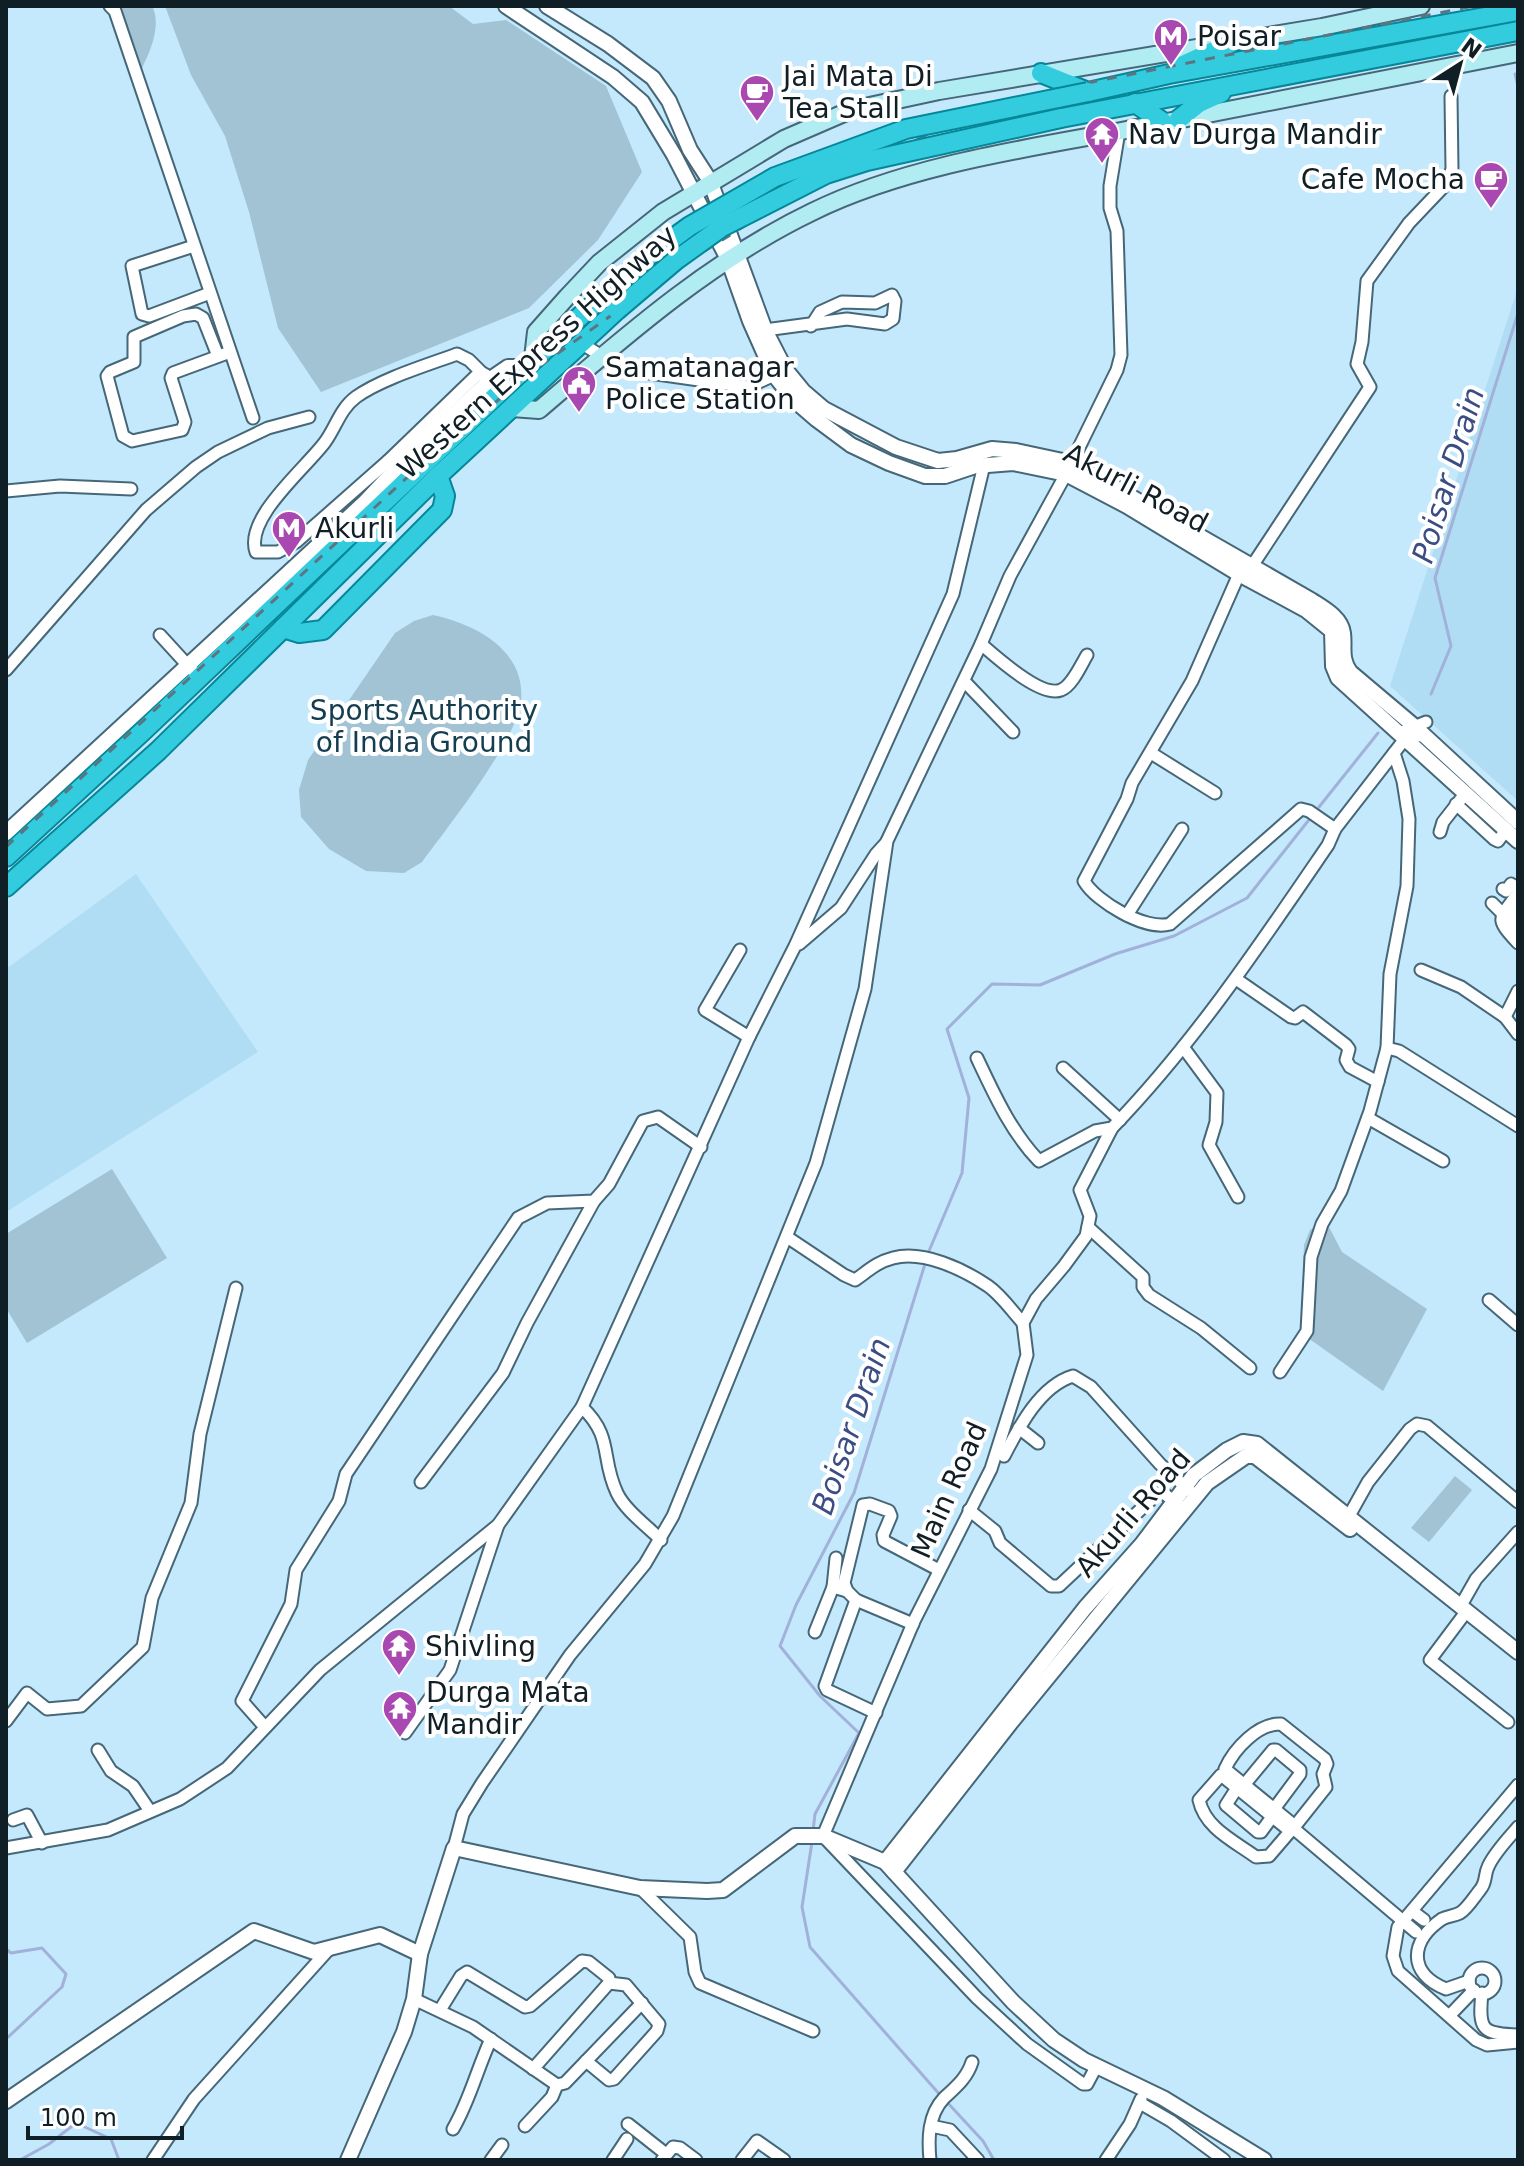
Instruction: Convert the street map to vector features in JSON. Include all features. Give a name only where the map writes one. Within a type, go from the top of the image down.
[{"type":"highway","name":"Western Express Highway","points":[[6,857],[115,745],[492,380],[528,363],[643,260],[690,226],[775,177],[906,129],[1169,74],[1518,11]]},
{"type":"highway","name":"Western Express Highway","points":[[6,887],[158,751],[438,476],[581,343],[676,260],[722,227],[826,174],[867,161],[1135,103],[1518,31]]},
{"type":"highway","points":[[1169,74],[1231,43]]},
{"type":"highway","points":[[1041,73],[1088,92]]},
{"type":"highway","points":[[1135,103],[1171,121],[1199,103],[1242,83]]},
{"type":"highway","points":[[283,628],[299,633],[323,630],[442,510],[445,496],[438,476]]},
{"type":"highway","points":[[372,541],[391,562]]},
{"type":"main road","points":[[528,363],[536,332],[599,263],[663,212],[784,139],[851,110],[1421,6]]},
{"type":"main road","points":[[512,408],[539,410],[675,297],[733,256],[810,212],[856,192],[986,157],[1518,53]]},
{"type":"street","points":[[110,6],[115,11],[188,248],[210,293],[253,418]]},
{"type":"street","name":"Akurli Road","points":[[506,6],[613,77],[642,102],[673,152],[692,193],[733,256],[780,372],[824,409],[896,447],[938,461],[992,449],[1016,451],[1069,468],[1127,506],[1333,615],[1343,633],[1344,663],[1350,672],[1420,728],[1462,791]]},
{"type":"street","name":"Akurli Road","points":[[547,6],[608,44],[653,78],[669,101],[690,150],[710,181],[750,321],[794,400],[851,445],[925,476],[945,476],[984,465],[1013,463],[1069,468]]},
{"type":"street","points":[[1335,829],[1301,809],[1170,924],[1159,927],[1127,915],[1090,892],[1084,881],[1127,799],[1132,783],[1192,681],[1246,570],[1370,387],[1357,364],[1367,281],[1409,223],[1447,183],[1452,169],[1451,96]]},
{"type":"street","points":[[795,946],[841,908],[887,841],[964,681],[1010,576],[1110,387],[1121,355],[1117,231],[1110,208],[1119,131]]},
{"type":"street","points":[[188,248],[132,266],[142,314],[149,316],[210,293]]},
{"type":"street","points":[[765,330],[811,326],[847,319],[885,324],[893,319],[895,301],[892,295],[888,295],[875,303],[842,302],[820,312],[811,326]]},
{"type":"street","points":[[218,356],[203,318],[196,314],[183,316],[134,337],[134,362],[107,376],[123,436],[132,441],[144,440],[182,430],[185,422],[171,378],[173,373],[230,352]]},
{"type":"street","points":[[581,343],[622,369],[748,387],[780,372]]},
{"type":"street","points":[[457,354],[492,380],[392,465],[296,542],[278,552],[256,552],[253,542],[255,531],[275,499],[325,441],[345,407],[357,396],[457,354]]},
{"type":"street","points":[[6,670],[146,510],[196,467],[218,452],[268,428],[309,417]]},
{"type":"street","points":[[160,635],[193,671],[364,503],[392,465]]},
{"type":"street","points":[[6,1848],[108,1830],[180,1799],[227,1768],[320,1670],[498,1525],[582,1407],[953,594],[984,465]]},
{"type":"street","points":[[6,491],[60,486],[131,489]]},
{"type":"street","name":"Akurli Road","points":[[1246,570],[1327,624],[1334,635],[1333,666],[1338,678],[1462,791],[1512,826],[1518,841]]},
{"type":"street","points":[[981,644],[1016,674],[1059,692],[1067,687],[1087,655]]},
{"type":"street","points":[[964,681],[1013,732]]},
{"type":"street","points":[[787,1237],[855,1280],[871,1266],[895,1257],[927,1257],[989,1287],[1023,1323],[1036,1299],[1086,1236],[1090,1216],[1080,1190],[1116,1124],[1183,1047],[1236,979],[1328,845],[1335,829],[1394,753],[1402,737],[1420,728]]},
{"type":"street","points":[[6,833],[115,745]]},
{"type":"street","points":[[1151,753],[1215,793]]},
{"type":"street","points":[[1280,1372],[1307,1331],[1311,1257],[1322,1224],[1341,1191],[1368,1118],[1387,1048],[1390,974],[1407,886],[1409,819],[1403,781],[1394,753]]},
{"type":"street","points":[[1440,832],[1462,791]]},
{"type":"street","points":[[1127,915],[1182,829]]},
{"type":"street","points":[[348,2160],[404,2032],[414,1999],[420,1954],[463,1814],[510,1739],[570,1655],[645,1564],[673,1516],[816,1163],[865,989],[887,841]]},
{"type":"street","points":[[1503,889],[1506,891],[1511,884],[1518,890],[1503,914],[1501,924],[1518,943]]},
{"type":"street","points":[[1492,903],[1503,914]]},
{"type":"street","points":[[1518,908],[1512,920],[1518,931]]},
{"type":"street","points":[[740,950],[705,1010],[749,1037]]},
{"type":"street","points":[[1421,970],[1461,987],[1505,1017],[1518,1034]]},
{"type":"street","points":[[1236,979],[1291,1017],[1295,1018],[1303,1012],[1346,1045],[1349,1049],[1346,1060],[1350,1067],[1378,1082]]},
{"type":"street","points":[[1505,1017],[1518,991]]},
{"type":"street","points":[[1183,1047],[1217,1093],[1216,1122],[1209,1145],[1238,1197]]},
{"type":"street","points":[[1387,1048],[1399,1051],[1518,1126]]},
{"type":"street","points":[[977,1058],[1025,1147],[1039,1161],[1046,1160],[1095,1131],[1116,1124]]},
{"type":"street","points":[[1063,1068],[1116,1124]]},
{"type":"street","points":[[421,1482],[503,1373],[594,1201],[609,1184],[643,1121],[658,1117],[701,1147]]},
{"type":"street","points":[[1368,1118],[1443,1161]]},
{"type":"street","points":[[264,1726],[242,1701],[291,1604],[296,1570],[339,1501],[346,1474],[518,1218],[547,1203],[594,1201]]},
{"type":"street","points":[[1088,1227],[1143,1277],[1143,1287],[1149,1295],[1201,1328],[1250,1368]]},
{"type":"street","points":[[6,1721],[27,1693],[47,1709],[81,1706],[143,1647],[152,1598],[191,1503],[200,1434],[236,1288]]},
{"type":"street","points":[[1489,1300],[1518,1325]]},
{"type":"street","name":"Main Road","points":[[816,1836],[876,1713],[913,1624],[991,1469],[1027,1355],[1023,1323]]},
{"type":"street","points":[[1004,1456],[1019,1428],[1059,1380],[1073,1376],[1091,1387],[1160,1464],[1190,1492]]},
{"type":"street","points":[[582,1407],[597,1422],[605,1438],[607,1466],[619,1497],[661,1540]]},
{"type":"street","points":[[1347,1521],[1368,1482],[1417,1424],[1427,1426],[1518,1502]]},
{"type":"street","points":[[1019,1428],[1038,1443]]},
{"type":"street","name":"Akurli Road","points":[[890,1867],[1190,1492],[1194,1475],[1227,1450],[1245,1449],[1257,1444],[1280,1468],[1462,1613],[1518,1652]]},
{"type":"street","points":[[969,1510],[995,1531],[1000,1543],[1051,1586],[1059,1586],[1156,1495],[1162,1492],[1179,1506]]},
{"type":"street","points":[[913,1624],[856,1600],[847,1591],[844,1583],[863,1505],[870,1504],[889,1511],[891,1516],[883,1535],[884,1541],[939,1570]]},
{"type":"street","points":[[405,1733],[450,1670],[498,1525]]},
{"type":"street","points":[[1508,1722],[1430,1660],[1462,1613],[1476,1579],[1518,1532]]},
{"type":"street","points":[[815,1632],[833,1587],[836,1558]]},
{"type":"street","points":[[833,1587],[847,1591]]},
{"type":"street","points":[[856,1600],[825,1686],[827,1690],[876,1713]]},
{"type":"street","name":"Akurli Road","points":[[1462,1613],[1518,1665]]},
{"type":"street","points":[[1241,1786],[1218,1776],[1199,1800],[1202,1812],[1212,1825],[1256,1857],[1269,1856],[1292,1828],[1326,1787],[1323,1774],[1327,1764],[1325,1759],[1281,1724],[1258,1729],[1225,1769],[1241,1786],[1292,1828],[1402,1921],[1416,1932]]},
{"type":"street","points":[[98,1750],[111,1771],[133,1786],[150,1811]]},
{"type":"street","points":[[1276,1750],[1300,1770],[1300,1774],[1273,1813],[1258,1832],[1226,1805],[1276,1750]]},
{"type":"street","points":[[1518,1785],[1402,1921],[1393,1956],[1398,1971],[1476,2040],[1487,2045],[1518,2042]]},
{"type":"street","points":[[13,1820],[27,1815],[31,1818],[42,1843]]},
{"type":"street","points":[[1475,1988],[1446,1989],[1436,1985],[1418,1967],[1417,1951],[1422,1940],[1440,1921],[1460,1913],[1484,1885],[1490,1863],[1518,1827]]},
{"type":"street","points":[[454,1848],[640,1888],[723,1890],[745,1876],[786,1841],[795,1836],[816,1836],[890,1867],[1027,2016],[1054,2040],[1142,2097],[1224,2160]]},
{"type":"street","points":[[816,1836],[1027,2044],[1083,2084],[1087,2084],[1096,2067]]},
{"type":"street","points":[[640,1888],[690,1937],[695,1972],[700,1983],[813,2031]]},
{"type":"street","points":[[1412,1911],[1424,1920]]},
{"type":"street","points":[[6,2101],[254,1931],[314,1952],[380,1935],[420,1954]]},
{"type":"street","points":[[153,2160],[194,2099],[330,1948]]},
{"type":"street","points":[[440,2010],[461,1976],[467,1972],[525,2007],[582,1961],[589,1962],[609,1978],[609,1983],[533,2069]]},
{"type":"street","points":[[586,2061],[609,2080],[614,2079],[657,2031],[659,2024],[626,1985],[609,1983]]},
{"type":"street","points":[[1450,2015],[1475,1988]]},
{"type":"street","points":[[1475,1988],[1483,2027],[1492,2034],[1518,2035]]},
{"type":"street","points":[[414,1999],[491,2039],[557,2085],[565,2083],[642,2003]]},
{"type":"street","points":[[453,2129],[468,2104],[479,2065],[491,2039]]},
{"type":"street","points":[[930,2160],[928,2143],[931,2122],[945,2097],[969,2071],[972,2062]]},
{"type":"street","points":[[525,2126],[552,2097],[557,2085]]},
{"type":"street","points":[[1106,2160],[1124,2135],[1142,2097]]},
{"type":"street","points":[[1142,2097],[1163,2098],[1264,2160]]},
{"type":"street","points":[[931,2122],[950,2130],[978,2160]]},
{"type":"street","points":[[628,2124],[664,2157],[673,2147],[680,2148],[696,2160]]},
{"type":"street","points":[[613,2160],[627,2139]]},
{"type":"street","points":[[742,2160],[757,2141],[784,2160]]},
{"type":"street","points":[[491,2160],[502,2145]]},
{"type":"shaded area","points":[[1518,287],[1518,801],[1390,686]]},
{"type":"shaded area","points":[[136,874],[258,1052],[6,1212],[6,969]]},
{"type":"green space","points":[[119,6],[152,6],[155,13],[154,38],[141,70]]},
{"type":"green space","points":[[165,6],[449,6],[473,24],[506,20],[606,86],[642,172],[598,240],[529,308],[321,392],[278,328],[249,212],[225,136],[191,75]]},
{"type":"green space","name":"Sports Authority of India Ground","points":[[433,615],[481,633],[506,654],[515,667],[520,683],[521,701],[517,718],[495,760],[422,862],[404,873],[366,871],[329,849],[301,817],[299,790],[308,760],[395,633],[414,621]]},
{"type":"green space","points":[[112,1169],[167,1258],[27,1343],[6,1308],[6,1234]]},
{"type":"green space","points":[[1320,1223],[1329,1227],[1342,1252],[1427,1309],[1383,1391],[1301,1333],[1304,1245],[1310,1230]]},
{"type":"green space","points":[[1455,1476],[1472,1490],[1429,1542],[1411,1528]]},
{"type":"waterway","name":"Poisar Drain","points":[[1515,74],[1518,86]]},
{"type":"waterway","name":"Poisar Drain","points":[[1431,694],[1451,646],[1435,578],[1518,313]]},
{"type":"waterway","name":"Boisar Drain","points":[[1319,807],[1378,733]]},
{"type":"waterway","name":"Boisar Drain","points":[[813,1831],[815,1814],[859,1733],[820,1696],[780,1646],[796,1605],[854,1493],[929,1251],[962,1173],[969,1098],[947,1029],[992,984],[1040,985],[1115,954],[1174,936],[1247,898],[1308,821]]},
{"type":"waterway","name":"Boisar Drain","points":[[812,1842],[802,1907],[810,1947],[941,2096]]},
{"type":"waterway","points":[[6,1949],[11,1953],[42,1948],[66,1974],[62,1987],[6,2039]]},
{"type":"waterway","name":"Boisar Drain","points":[[946,2101],[983,2141],[994,2160]]},
{"type":"waterway","points":[[20,2160],[49,2144],[76,2123],[111,2139],[119,2160]]},
{"type":"railway","points":[[6,847],[424,462],[534,370],[687,262],[773,208],[853,167],[953,124],[1047,91],[1474,6]]},
{"type":"place","name":"Poisar","points":[[1171,67]]},
{"type":"place","name":"Jai Mata Di Tea Stall","points":[[757,123]]},
{"type":"place","name":"Nav Durga Mandir","points":[[1102,165]]},
{"type":"place","name":"Cafe Mocha","points":[[1491,210]]},
{"type":"place","name":"Samatanagar Police Station","points":[[579,414]]},
{"type":"place","name":"Akurli","points":[[289,559]]},
{"type":"place","name":"Shivling","points":[[399,1677]]},
{"type":"place","name":"Durga Mata Mandir","points":[[400,1739]]}]
